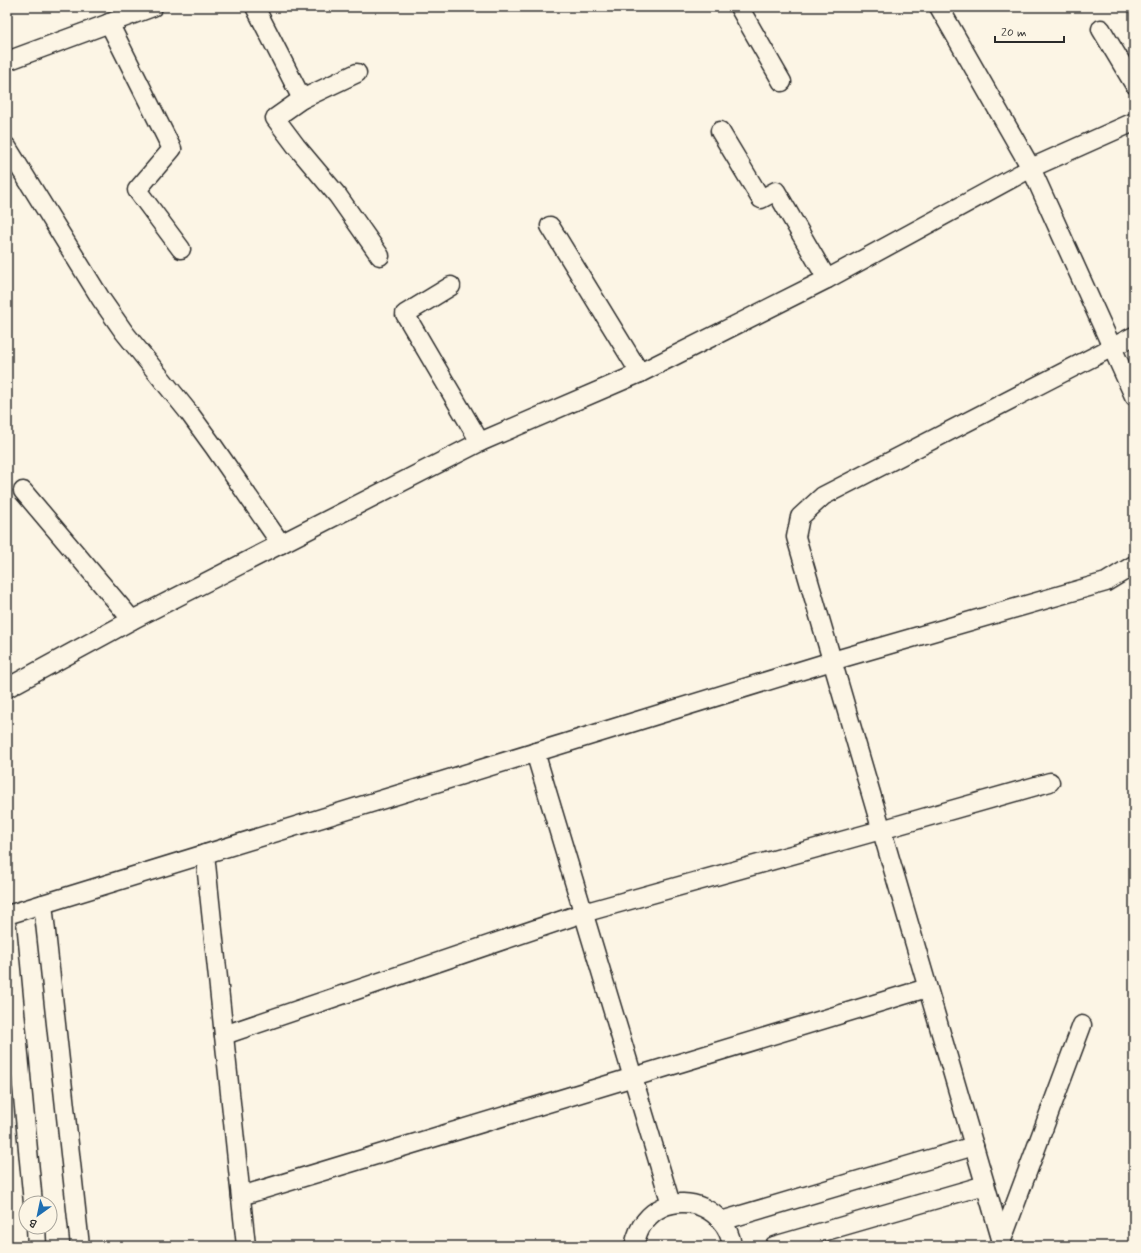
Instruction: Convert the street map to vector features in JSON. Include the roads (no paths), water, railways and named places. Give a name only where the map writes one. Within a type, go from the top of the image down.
[{"type":"street","points":[[7,61],[153,7]]},
{"type":"street","points":[[255,7],[302,99]]},
{"type":"street","points":[[739,7],[782,82]]},
{"type":"street","points":[[938,7],[1031,168],[1134,396]]},
{"type":"street","points":[[109,23],[172,149],[137,190],[181,249]]},
{"type":"street","points":[[1101,29],[1134,84]]},
{"type":"street","points":[[357,73],[302,99],[275,118],[296,146],[338,196],[380,256]]},
{"type":"street","points":[[7,688],[132,620],[480,442],[640,372],[828,280],[1031,168],[1134,122]]},
{"type":"street","points":[[720,130],[761,199],[776,191],[828,280]]},
{"type":"street","points":[[7,147],[104,304],[124,332],[206,436],[281,544]]},
{"type":"street","points":[[550,226],[640,372]]},
{"type":"street","points":[[451,286],[405,314],[480,442]]},
{"type":"street","points":[[1001,1244],[974,1146],[796,537],[800,517],[823,496],[1134,336]]},
{"type":"street","points":[[23,491],[132,620]]},
{"type":"street","points":[[7,915],[832,661],[1106,582],[1134,565]]},
{"type":"street","points":[[535,752],[670,1204]]},
{"type":"street","points":[[224,1035],[583,913],[1050,782]]},
{"type":"street","points":[[205,854],[246,1246]]},
{"type":"street","points":[[42,904],[80,1246]]},
{"type":"street","points":[[7,927],[32,1195]]},
{"type":"street","points":[[241,1196],[928,988]]},
{"type":"street","points":[[1001,1244],[1082,1025]]},
{"type":"street","points":[[721,1221],[974,1146]]},
{"type":"street","points":[[774,1246],[985,1185]]},
{"type":"street","points":[[634,1246],[637,1234],[645,1221],[656,1210],[670,1204],[686,1203],[702,1206],[715,1214],[726,1226],[732,1241],[732,1246]]},
{"type":"street","points":[[36,1235],[37,1246]]}]
